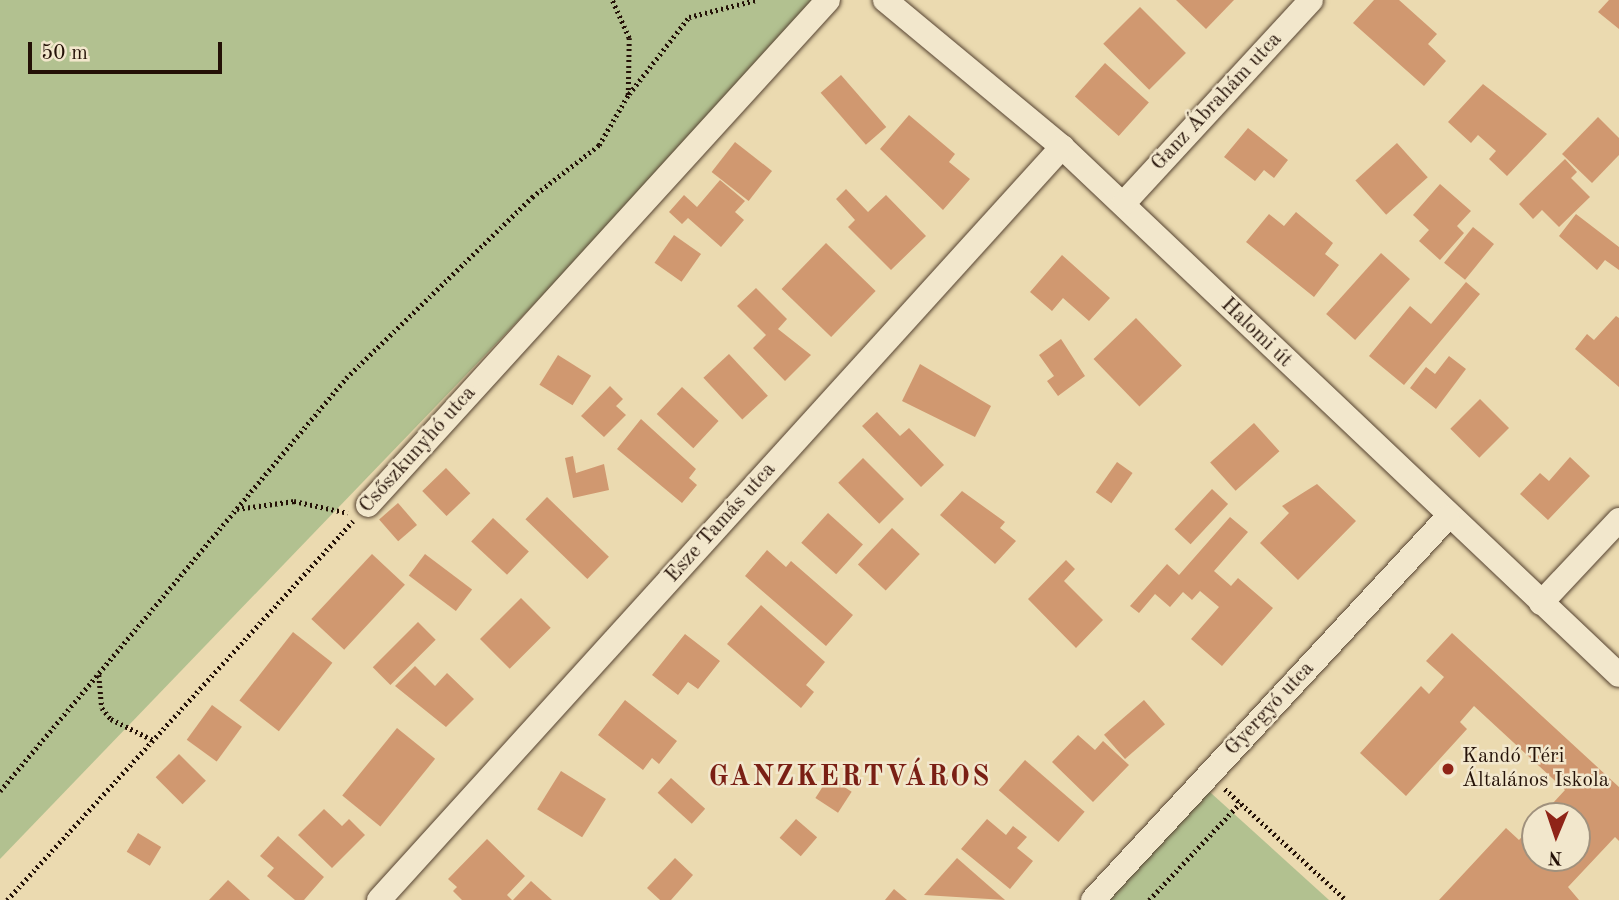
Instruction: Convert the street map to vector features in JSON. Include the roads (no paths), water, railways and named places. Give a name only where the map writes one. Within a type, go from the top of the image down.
[{"type":"street","name":"Csőszkunyhó utca","points":[[368,505],[828,0]]},
{"type":"street","name":"Halomi út","points":[[886,0],[1062,146],[1447,518],[1619,675]]},
{"type":"street","name":"Ganz Ábrahám utca","points":[[1123,204],[1311,0]]},
{"type":"street","name":"Esze Tamás utca","points":[[394,895],[1062,146]]},
{"type":"street","name":"Gyergyó utca","points":[[1093,900],[1447,518]]},
{"type":"street","points":[[1541,603],[1619,520]]},
{"type":"place","name":"Kandó Téri Általános Iskola","points":[[1448,769]]},
{"type":"district","name":"GANZKERTVÁROS","points":[[850,778]]}]
